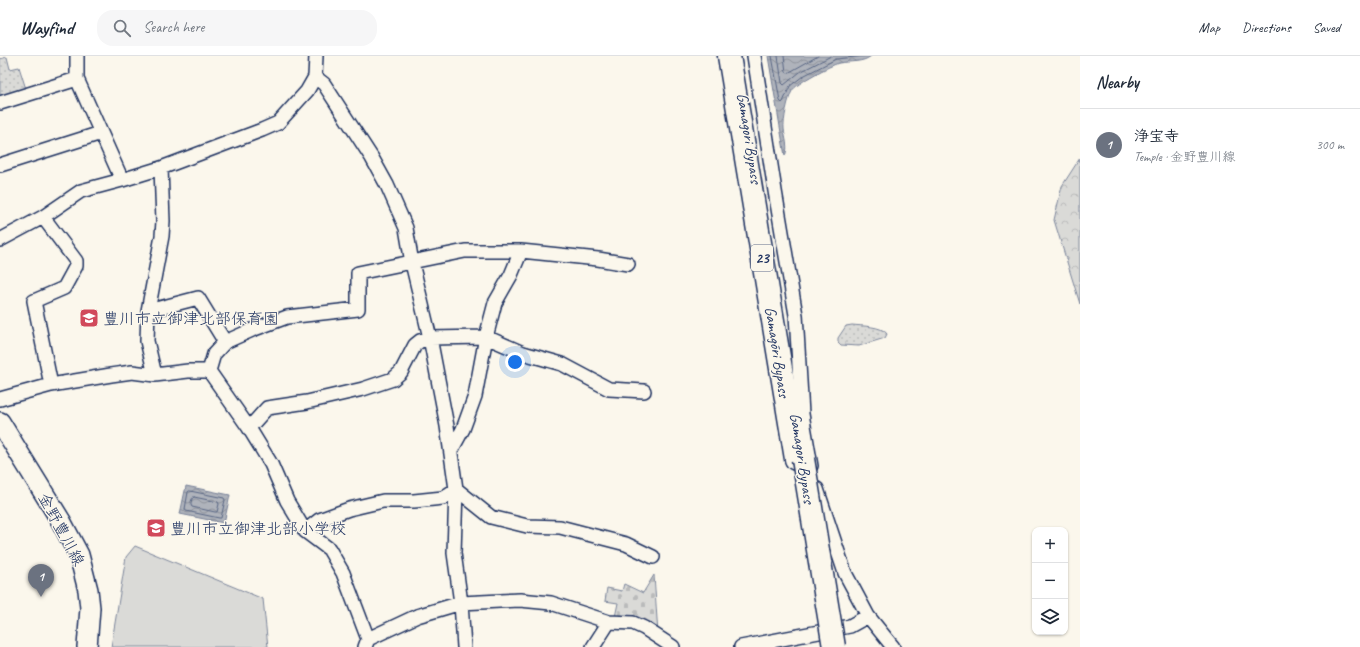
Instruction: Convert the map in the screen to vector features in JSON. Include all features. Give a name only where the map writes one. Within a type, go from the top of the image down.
[{"type":"highway","name":"Gamagōri Bypass","points":[[729,56],[799,459],[828,647]]},
{"type":"highway","name":"Gamagori Bypass","points":[[736,56],[799,459],[834,647]]},
{"type":"main road","name":"金野豊川線","points":[[0,422],[61,521],[79,555],[88,590],[90,608],[87,647]]},
{"type":"street","points":[[77,56],[77,79],[122,180]]},
{"type":"street","points":[[0,240],[43,217],[81,192],[161,168],[278,123],[307,91],[315,77],[316,56]]},
{"type":"street","points":[[754,56],[796,315],[802,414],[814,480],[845,573],[868,616],[893,647]]},
{"type":"street","points":[[315,77],[324,84],[372,158],[387,184],[406,228],[412,263],[430,338],[451,451],[456,489],[454,553],[461,603],[464,647]]},
{"type":"street","points":[[0,103],[77,79]]},
{"type":"street","points":[[0,165],[101,133]]},
{"type":"street","points":[[155,375],[147,341],[148,311],[162,236],[163,221],[161,168]]},
{"type":"street","points":[[43,217],[76,261],[76,266],[64,288],[34,301],[51,385]]},
{"type":"street","points":[[209,371],[214,354],[225,342],[252,330],[287,317],[358,309],[358,273],[465,251],[521,251],[628,264]]},
{"type":"street","points":[[451,451],[463,429],[475,396],[486,337],[495,303],[511,275],[521,251]]},
{"type":"street","points":[[148,311],[198,298],[225,342]]},
{"type":"street","points":[[249,428],[267,408],[307,402],[364,390],[393,379],[401,372],[415,345],[420,341],[430,338],[486,337],[523,352],[562,364],[609,389],[644,391]]},
{"type":"street","points":[[0,399],[51,385],[132,372],[155,375],[188,371],[209,371]]},
{"type":"street","points":[[209,371],[249,428],[271,464],[287,501],[305,531],[329,549],[344,573],[366,643],[417,616],[461,603],[520,600],[551,603],[609,622],[633,624],[644,628],[673,647]]},
{"type":"street","points":[[305,531],[319,520],[348,509],[383,502],[444,498],[456,489]]},
{"type":"street","points":[[456,489],[491,517],[527,526],[560,527],[626,544],[653,557]]},
{"type":"street","points":[[741,647],[850,626],[868,616]]},
{"type":"street","points":[[593,647],[609,622]]},
{"type":"green space","points":[[7,57],[10,69],[19,67],[26,89],[0,96],[0,59]]},
{"type":"green space","points":[[1080,158],[1080,304],[1054,220],[1062,186]]},
{"type":"green space","points":[[852,325],[881,329],[887,334],[885,338],[859,346],[841,345],[838,342],[838,338],[846,326]]},
{"type":"green space","points":[[135,546],[263,599],[268,647],[111,647],[126,557]]},
{"type":"green space","points":[[654,575],[658,634],[615,617],[618,603],[605,601],[607,588],[622,591],[624,584],[643,593]]},
{"type":"water","points":[[768,56],[871,56],[860,61],[835,64],[814,75],[792,91],[785,115],[784,129],[787,146],[785,156]]},
{"type":"water","points":[[186,486],[230,495],[224,523],[180,514]]},
{"type":"place","name":"豊川市立御津北部保育園","points":[[89,318]]},
{"type":"place","name":"豊川市立御津北部小学校","points":[[156,528]]},
{"type":"place","name":"浄宝寺","points":[[41,597]]}]
